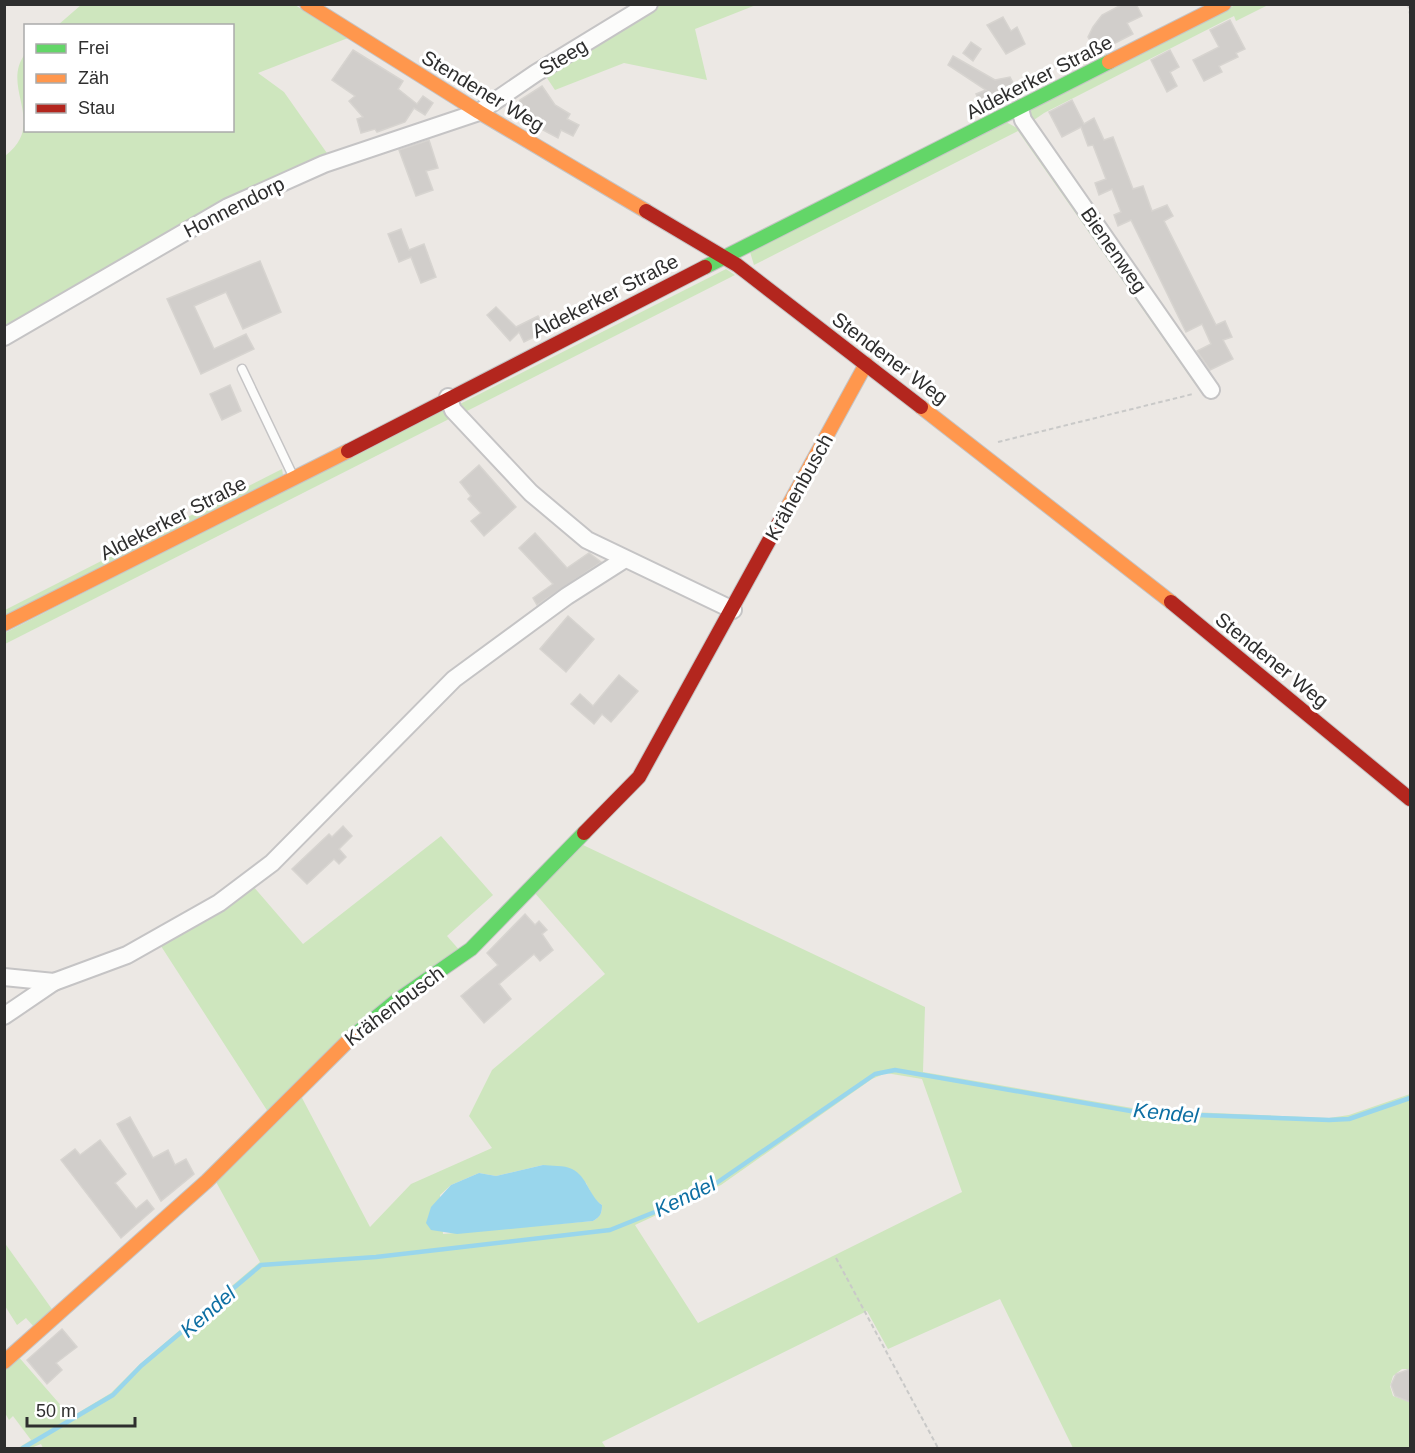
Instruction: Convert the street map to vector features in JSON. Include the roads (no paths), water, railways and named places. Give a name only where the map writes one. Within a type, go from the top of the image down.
[{"type":"street","name":"Stendener Weg","points":[[307,4],[479,112],[725,257],[1160,593],[1410,799]]},
{"type":"street","name":"Steeg","points":[[479,112],[536,73],[649,4]]},
{"type":"street","name":"Aldekerker Straße","points":[[4,624],[295,479],[448,397],[1020,110],[1224,4]]},
{"type":"street","name":"Bienenweg","points":[[1020,110],[1023,120],[1211,390]]},
{"type":"street","name":"Honnendorp","points":[[4,336],[228,207],[324,164],[479,112]]},
{"type":"street","name":"Krähenbusch","points":[[4,1362],[207,1181],[302,1089],[342,1044],[396,1001],[471,949],[639,777],[866,364]]},
{"type":"street","points":[[448,397],[453,410],[531,493],[587,540],[732,610]]},
{"type":"street","points":[[4,1016],[54,982],[127,955],[219,903],[272,863],[454,679],[567,596],[625,559]]},
{"type":"street","points":[[4,977],[54,982]]},
{"type":"lane","points":[[242,369],[295,479]]},
{"type":"water","points":[[543,1165],[565,1167],[577,1172],[602,1205],[599,1217],[593,1221],[457,1234],[431,1230],[426,1223],[431,1207],[451,1185],[479,1173],[496,1176]]},
{"type":"waterway","name":"Kendel","points":[[23,1448],[113,1395],[141,1366],[261,1265],[376,1257],[610,1230],[702,1193],[875,1074],[895,1070],[1142,1113],[1349,1119],[1410,1098]]}]
